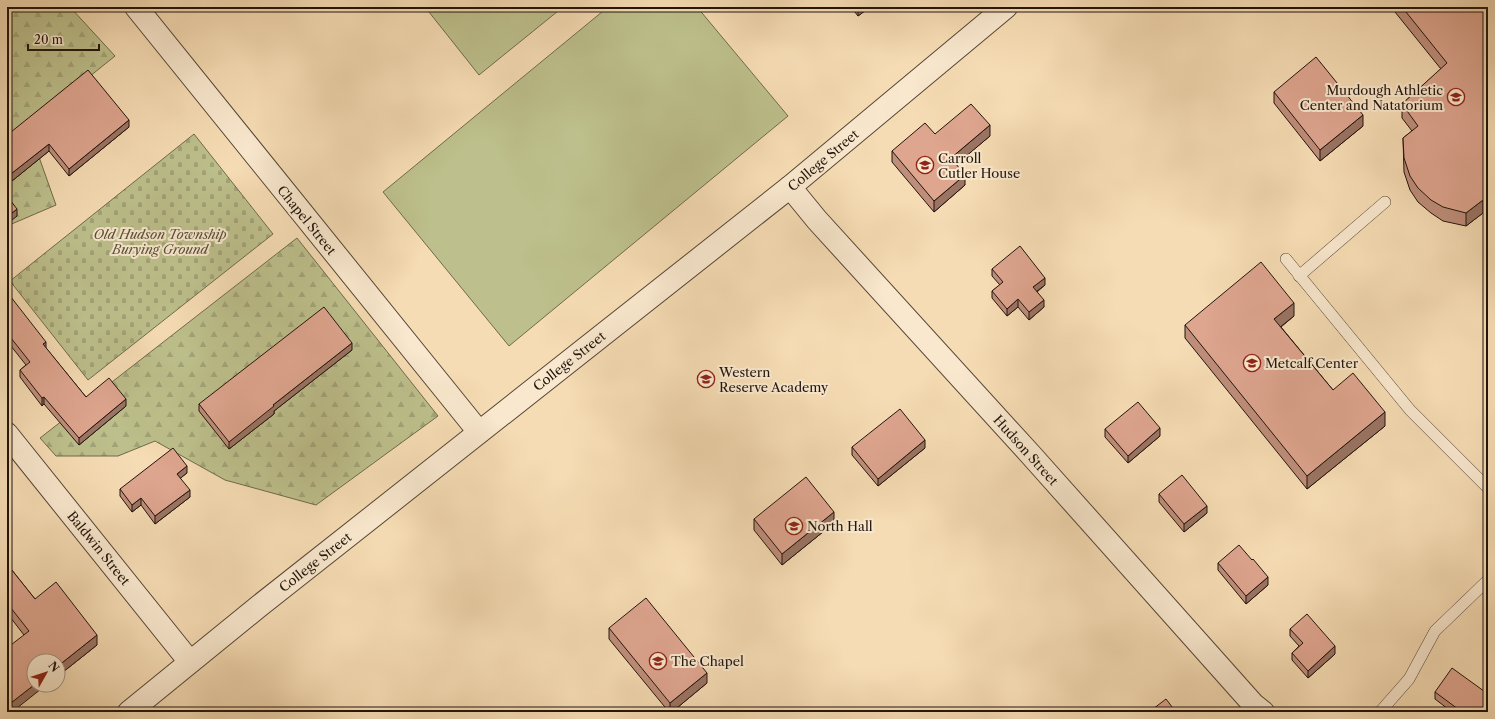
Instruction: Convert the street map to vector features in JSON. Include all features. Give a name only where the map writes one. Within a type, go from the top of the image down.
[{"type":"street","name":"Chapel Street","points":[[136,7],[479,432]]},
{"type":"street","name":"College Street","points":[[129,712],[790,186],[1006,7]]},
{"type":"street","name":"Hudson Street","points":[[790,186],[822,226],[1031,455],[1253,704],[1263,712]]},
{"type":"street","name":"Baldwin Street","points":[[7,434],[190,662]]},
{"type":"lane","points":[[1299,276],[1385,202]]},
{"type":"lane","points":[[1286,259],[1410,410],[1488,488]]},
{"type":"lane","points":[[1380,712],[1409,679],[1435,631],[1488,580]]},
{"type":"green space","points":[[7,7],[70,7],[115,56],[28,126],[56,205],[7,226]]},
{"type":"green space","points":[[425,7],[563,7],[479,75]]},
{"type":"green space","points":[[608,7],[697,7],[788,116],[509,346],[383,192]]},
{"type":"green space","name":"Old Hudson Township Burying Ground","points":[[194,134],[273,234],[88,380],[10,281]]},
{"type":"green space","points":[[297,238],[438,416],[316,505],[225,480],[155,441],[118,456],[56,456],[40,438]]},
{"type":"building","name":"Murdough Athletic Center and Natatorium","points":[[1402,7],[1488,7],[1488,205],[1483,200],[1466,213],[1443,207],[1431,200],[1418,188],[1410,176],[1404,158],[1403,138],[1418,126],[1402,104],[1447,63]]},
{"type":"building","points":[[1316,57],[1363,115],[1320,150],[1274,92]]},
{"type":"building","points":[[88,70],[129,120],[69,169],[49,144],[7,177],[7,127],[11,132]]},
{"type":"building","name":"Carroll Cutler House","points":[[971,104],[990,125],[951,158],[965,175],[934,201],[892,151],[925,123],[935,134]]},
{"type":"building","points":[[7,196],[17,209],[7,217]]},
{"type":"building","points":[[1020,246],[1045,278],[1033,287],[1044,300],[1029,312],[1018,299],[1007,309],[992,291],[1003,282],[992,269]]},
{"type":"building","name":"Metcalf Center","points":[[1261,262],[1294,303],[1274,319],[1333,390],[1353,373],[1385,412],[1307,476],[1185,325]]},
{"type":"building","points":[[7,292],[46,342],[43,344],[86,397],[109,378],[126,399],[79,438],[44,397],[42,398],[20,370],[30,362],[7,333]]},
{"type":"building","points":[[324,307],[352,343],[273,405],[274,406],[229,442],[199,404]]},
{"type":"building","points":[[1138,402],[1160,428],[1128,456],[1105,429]]},
{"type":"building","points":[[900,409],[925,440],[878,479],[852,447]]},
{"type":"building","points":[[173,448],[187,466],[177,474],[190,490],[155,516],[141,498],[132,505],[120,489]]},
{"type":"building","points":[[1182,475],[1207,506],[1184,524],[1159,494]]},
{"type":"building","name":"North Hall","points":[[806,477],[834,512],[782,554],[754,519]]},
{"type":"building","points":[[1239,545],[1268,577],[1246,596],[1218,563]]},
{"type":"building","points":[[7,564],[35,599],[56,582],[97,635],[66,660],[66,653],[26,653],[26,691],[7,706],[7,648],[29,631],[7,603]]},
{"type":"building","name":"The Chapel","points":[[646,598],[707,673],[670,703],[609,628]]},
{"type":"building","points":[[1307,614],[1335,646],[1308,671],[1292,653],[1303,643],[1290,629]]},
{"type":"building","points":[[1452,668],[1488,694],[1488,712],[1462,712],[1435,692]]},
{"type":"building","points":[[1166,699],[1176,712],[1149,712]]},
{"type":"place","name":"Murdough Athletic Center and Natatorium","points":[[1456,97]]},
{"type":"place","name":"Carroll Cutler House","points":[[925,165]]},
{"type":"place","name":"Metcalf Center","points":[[1252,363]]},
{"type":"place","name":"Western Reserve Academy","points":[[706,379]]},
{"type":"place","name":"North Hall","points":[[794,526]]},
{"type":"place","name":"The Chapel","points":[[658,661]]}]
